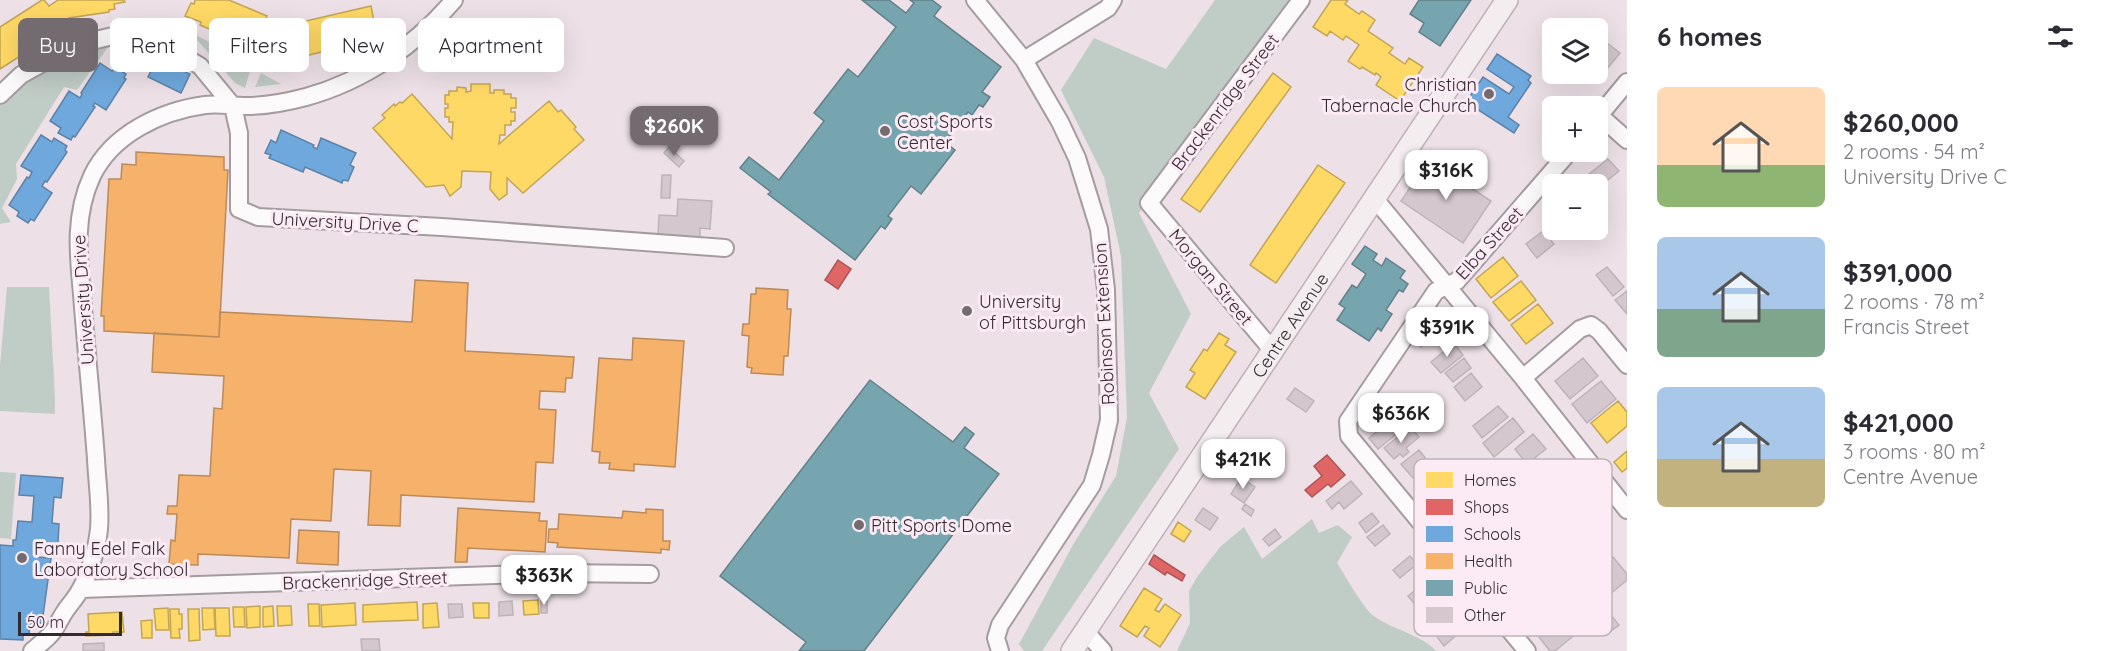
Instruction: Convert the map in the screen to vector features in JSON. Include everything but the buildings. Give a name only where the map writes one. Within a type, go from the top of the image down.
[{"type":"main road","name":"Centre Avenue","points":[[1072,651],[1507,0]]},
{"type":"street","name":"University Drive","points":[[51,635],[81,589],[95,551],[99,528],[94,437],[78,249],[80,213],[85,192],[94,173],[118,142],[164,115],[207,105],[260,105],[305,97],[361,76],[382,64],[408,44],[438,18],[454,0]]},
{"type":"street","name":"Robinson Extension","points":[[975,0],[1024,60],[1060,122],[1077,158],[1099,229],[1106,290],[1109,420],[1101,455],[1092,485],[1000,625],[996,638],[1000,651]]},
{"type":"street","points":[[1024,60],[1108,8],[1113,0]]},
{"type":"street","name":"Brackenridge Street","points":[[1149,203],[1301,0]]},
{"type":"street","name":"University Drive C","points":[[0,94],[21,75],[75,45],[117,35],[155,39],[200,66],[233,106],[239,134],[239,209],[258,217],[454,228],[725,248]]},
{"type":"street","points":[[1608,104],[1627,82]]},
{"type":"street","points":[[1608,124],[1627,140]]},
{"type":"street","name":"Elba Street","points":[[1414,515],[1349,436],[1348,421],[1437,291],[1457,281],[1560,162]]},
{"type":"street","points":[[1375,200],[1586,459]]},
{"type":"street","name":"Morgan Street","points":[[1149,203],[1273,351]]},
{"type":"street","points":[[1522,378],[1580,329],[1591,326],[1599,331],[1627,365]]},
{"type":"street","points":[[1612,491],[1627,510]]},
{"type":"street","name":"Brackenridge Street","points":[[81,589],[552,573],[650,574]]},
{"type":"street","points":[[1085,631],[1103,651]]},
{"type":"street","points":[[32,651],[51,635]]},
{"type":"street","points":[[45,651],[51,635]]},
{"type":"street","name":"Elba Street","points":[[1515,636],[1527,651]]},
{"type":"shaded area","points":[[1215,0],[1297,0],[1228,85],[1139,213],[1191,314],[1149,393],[1179,449],[1042,651],[1024,651],[1019,644],[1074,543],[1116,476],[1127,417],[1121,256],[1104,177],[1061,90],[1094,38],[1166,69]]},
{"type":"shaded area","points":[[197,36],[209,42],[209,54],[197,40]]},
{"type":"shaded area","points":[[110,38],[110,45],[98,61],[98,43]]},
{"type":"shaded area","points":[[28,72],[90,72],[77,90],[64,87],[16,164],[17,179],[2,208],[11,222],[0,224],[0,95],[21,75]]},
{"type":"shaded area","points":[[225,72],[250,72],[245,88],[235,83]]},
{"type":"shaded area","points":[[261,73],[281,84],[255,87]]},
{"type":"shaded area","points":[[7,287],[49,287],[55,414],[0,411],[0,365]]},
{"type":"shaded area","points":[[0,472],[16,473],[11,539],[0,538]]},
{"type":"shaded area","points":[[1312,519],[1319,533],[1338,525],[1352,537],[1337,563],[1371,613],[1383,622],[1430,645],[1436,651],[1177,651],[1190,623],[1189,591],[1220,547],[1244,527],[1262,559]]},
{"type":"place","name":"Christian Tabernacle Church","points":[[1489,94]]},
{"type":"place","name":"Cost Sports Center","points":[[885,131]]},
{"type":"place","name":"University of Pittsburgh","points":[[967,311]]},
{"type":"place","name":"Pitt Sports Dome","points":[[859,525]]},
{"type":"place","name":"Fanny Edel Falk Laboratory School","points":[[22,558]]}]
